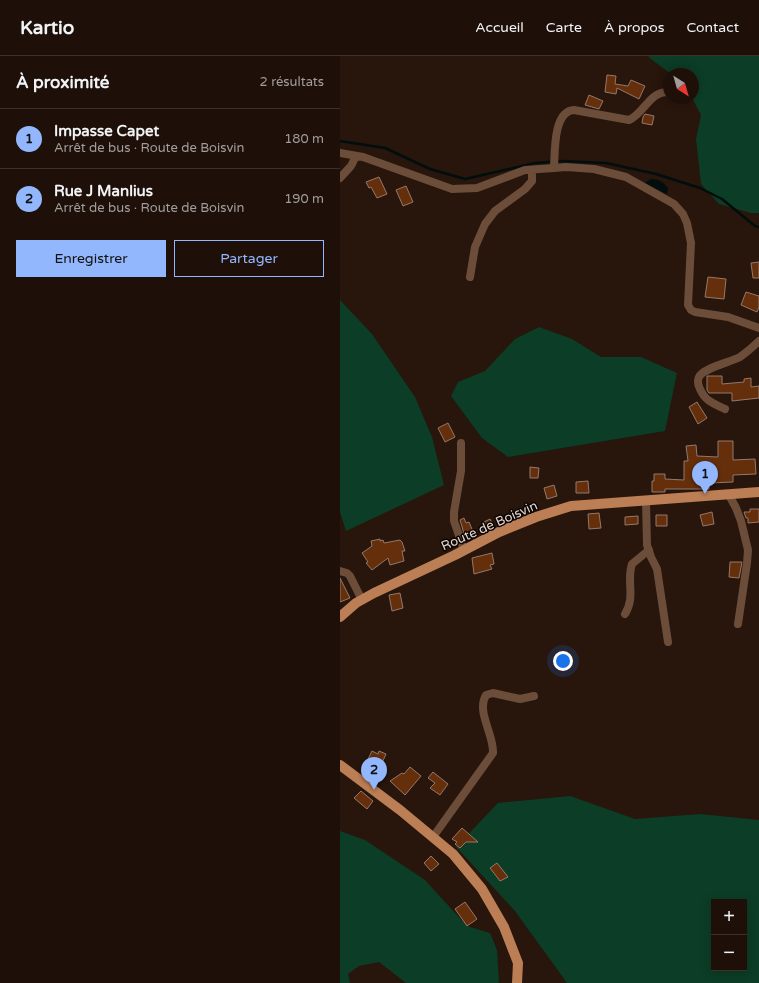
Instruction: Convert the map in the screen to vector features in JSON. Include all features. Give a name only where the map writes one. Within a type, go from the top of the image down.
[{"type":"main road","name":"Route de Boisvin","points":[[341,614],[374,593],[499,532],[536,516],[571,506],[759,492]]},
{"type":"main road","points":[[340,765],[400,810],[453,854],[482,889],[504,928],[518,962],[517,983]]},
{"type":"street","points":[[554,168],[557,129],[561,117],[565,112],[574,110],[629,120],[634,118],[652,97],[663,93]]},
{"type":"street","points":[[340,152],[356,156],[452,189],[477,188],[525,170],[566,167],[594,169],[626,178],[674,204],[683,214],[692,243],[688,305],[691,310],[695,312],[728,317],[759,328]]},
{"type":"street","points":[[340,178],[351,166],[356,156]]},
{"type":"street","points":[[470,277],[475,247],[485,224],[495,211],[525,189],[532,181],[532,170]]},
{"type":"street","points":[[725,410],[708,401],[701,392],[698,384],[699,377],[704,372],[740,356],[751,349],[759,341]]},
{"type":"street","points":[[461,443],[461,471],[454,512],[454,521],[464,550]]},
{"type":"street","points":[[729,495],[741,521],[748,550],[738,624]]},
{"type":"street","points":[[646,501],[647,545],[651,557],[658,569],[668,642]]},
{"type":"street","points":[[625,614],[630,606],[631,600],[630,576],[632,564],[649,550]]},
{"type":"street","points":[[340,571],[347,573],[350,576],[362,600]]},
{"type":"street","points":[[433,837],[493,753],[493,746],[483,709],[483,700],[486,695],[493,692],[520,699],[534,696]]},
{"type":"green space","points":[[648,56],[759,56],[759,213],[751,213],[719,204],[701,184],[696,139],[701,115],[695,104],[699,104],[699,68],[663,68]]},
{"type":"green space","points":[[340,300],[372,334],[415,397],[432,437],[444,485],[346,531],[340,512]]},
{"type":"green space","points":[[539,327],[572,339],[601,357],[641,357],[677,373],[665,431],[508,457],[482,438],[451,396],[458,382],[485,371],[515,339]]},
{"type":"green space","points":[[570,796],[635,819],[700,814],[759,820],[759,983],[567,983],[515,911],[456,847],[498,803]]},
{"type":"green space","points":[[340,831],[365,840],[425,880],[467,926],[490,933],[497,950],[499,983],[406,983],[379,962],[359,966],[348,974],[350,983],[340,983]]},
{"type":"shaded area","points":[[651,179],[661,181],[668,188],[667,194],[645,183]]},
{"type":"building","points":[[607,75],[616,76],[615,84],[628,86],[631,80],[645,86],[639,99],[617,88],[616,94],[605,92]]},
{"type":"building","points":[[589,95],[603,101],[599,109],[585,105]]},
{"type":"building","points":[[645,114],[654,116],[652,125],[642,123]]},
{"type":"building","points":[[379,177],[387,194],[377,198],[371,187],[369,188],[366,182]]},
{"type":"building","points":[[406,186],[413,202],[403,206],[396,190]]},
{"type":"building","points":[[759,262],[759,278],[753,278],[751,263]]},
{"type":"building","points":[[708,277],[726,279],[724,299],[705,297]]},
{"type":"building","points":[[746,292],[759,296],[759,307],[757,312],[741,305]]},
{"type":"building","points":[[707,376],[722,376],[722,384],[744,382],[744,379],[751,378],[751,387],[759,386],[759,398],[732,401],[732,393],[709,393],[707,390]]},
{"type":"building","points":[[697,402],[707,418],[698,424],[689,407]]},
{"type":"building","points":[[448,423],[455,437],[445,442],[438,428]]},
{"type":"building","points":[[718,441],[733,441],[733,460],[755,459],[756,474],[733,475],[733,482],[710,483],[709,489],[665,489],[665,492],[652,492],[652,481],[654,481],[654,474],[665,474],[665,479],[684,480],[684,461],[688,461],[686,446],[696,445],[697,456],[718,457]]},
{"type":"building","points":[[530,467],[539,468],[538,478],[530,478]]},
{"type":"building","points":[[588,481],[589,493],[576,493],[576,482]]},
{"type":"building","points":[[554,485],[557,496],[547,499],[544,488]]},
{"type":"building","points":[[750,509],[759,509],[759,522],[748,523],[748,518],[746,518],[744,512],[750,512]]},
{"type":"building","points":[[712,512],[714,524],[703,526],[700,515]]},
{"type":"building","points":[[599,513],[601,528],[589,529],[588,514]]},
{"type":"building","points":[[656,515],[667,515],[667,526],[656,526]]},
{"type":"building","points":[[638,516],[638,524],[625,525],[625,517]]},
{"type":"building","points":[[464,518],[466,523],[469,522],[474,534],[465,537],[460,520]]},
{"type":"building","points":[[490,519],[494,527],[484,533],[481,528],[486,526],[484,522]]},
{"type":"building","points":[[380,539],[380,541],[383,540],[384,543],[400,540],[405,551],[402,551],[404,561],[390,565],[388,558],[372,570],[366,563],[368,562],[362,553],[372,546],[371,541]]},
{"type":"building","points":[[492,553],[494,564],[490,565],[492,569],[474,574],[472,558]]},
{"type":"building","points":[[730,562],[742,562],[739,578],[729,577]]},
{"type":"building","points":[[340,578],[350,598],[340,602]]},
{"type":"building","points":[[400,593],[403,608],[392,611],[389,595]]},
{"type":"building","points":[[372,751],[378,754],[379,751],[386,754],[378,772],[365,765]]},
{"type":"building","points":[[410,767],[421,776],[405,795],[390,781],[402,773],[404,774]]},
{"type":"building","points":[[433,772],[448,784],[440,795],[430,788],[435,783],[428,778]]},
{"type":"building","points":[[361,791],[373,801],[367,809],[354,798]]},
{"type":"building","points":[[462,828],[478,842],[466,842],[460,848],[455,844],[457,842],[452,839]]},
{"type":"building","points":[[431,856],[439,864],[431,871],[424,863]]},
{"type":"building","points":[[497,863],[508,877],[500,881],[490,868]]},
{"type":"building","points":[[465,902],[477,919],[467,926],[455,909]]},
{"type":"waterway","points":[[340,141],[385,148],[430,169],[465,179],[535,163],[562,161],[606,163],[656,174],[700,188],[722,199],[755,226],[759,227]]},
{"type":"place","name":"Impasse Capet","points":[[705,494]]},
{"type":"place","name":"Rue J Manlius","points":[[374,790]]}]
